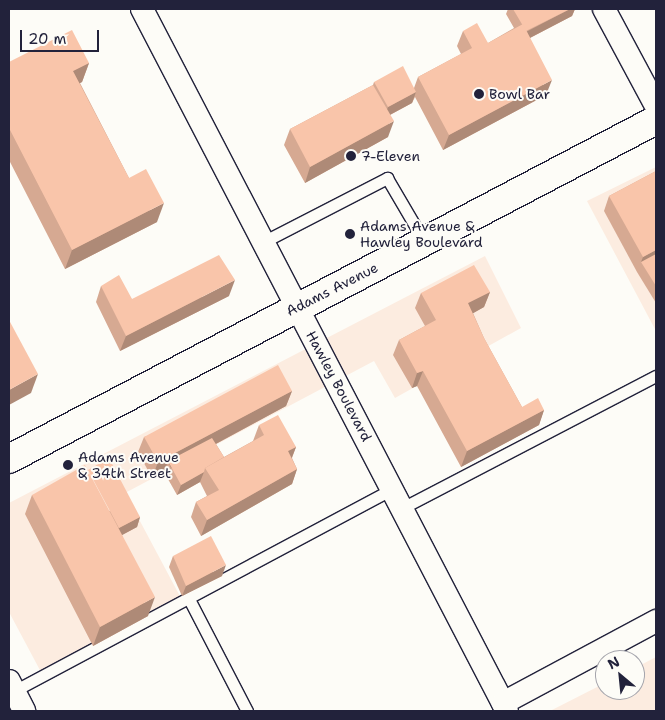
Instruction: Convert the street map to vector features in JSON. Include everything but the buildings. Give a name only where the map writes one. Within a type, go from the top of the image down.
[{"type":"main road","name":"Adams Avenue","points":[[9,459],[656,120]]},
{"type":"street","name":"Hawley Boulevard","points":[[142,9],[296,307],[398,498],[505,707]]},
{"type":"street","points":[[604,9],[656,106]]},
{"type":"street","points":[[505,707],[656,621]]},
{"type":"street","points":[[10,688],[24,711]]},
{"type":"lane","points":[[263,242],[387,178],[424,241]]},
{"type":"lane","points":[[10,688],[398,498],[656,376]]},
{"type":"lane","points":[[189,599],[247,711]]},
{"type":"shaded area","points":[[656,167],[656,331],[587,201]]},
{"type":"shaded area","points":[[485,256],[521,328],[395,398],[374,361],[125,493],[182,600],[42,674],[9,612],[9,503]]},
{"type":"shaded area","points":[[656,657],[656,711],[550,711],[595,688],[595,700],[645,700],[645,663]]},
{"type":"place","name":"Bowl Bar","points":[[479,94]]},
{"type":"place","name":"7-Eleven","points":[[351,156]]},
{"type":"place","name":"Adams Avenue & Hawley Boulevard","points":[[350,234]]},
{"type":"place","name":"Adams Avenue & 34th Street","points":[[68,465]]}]
